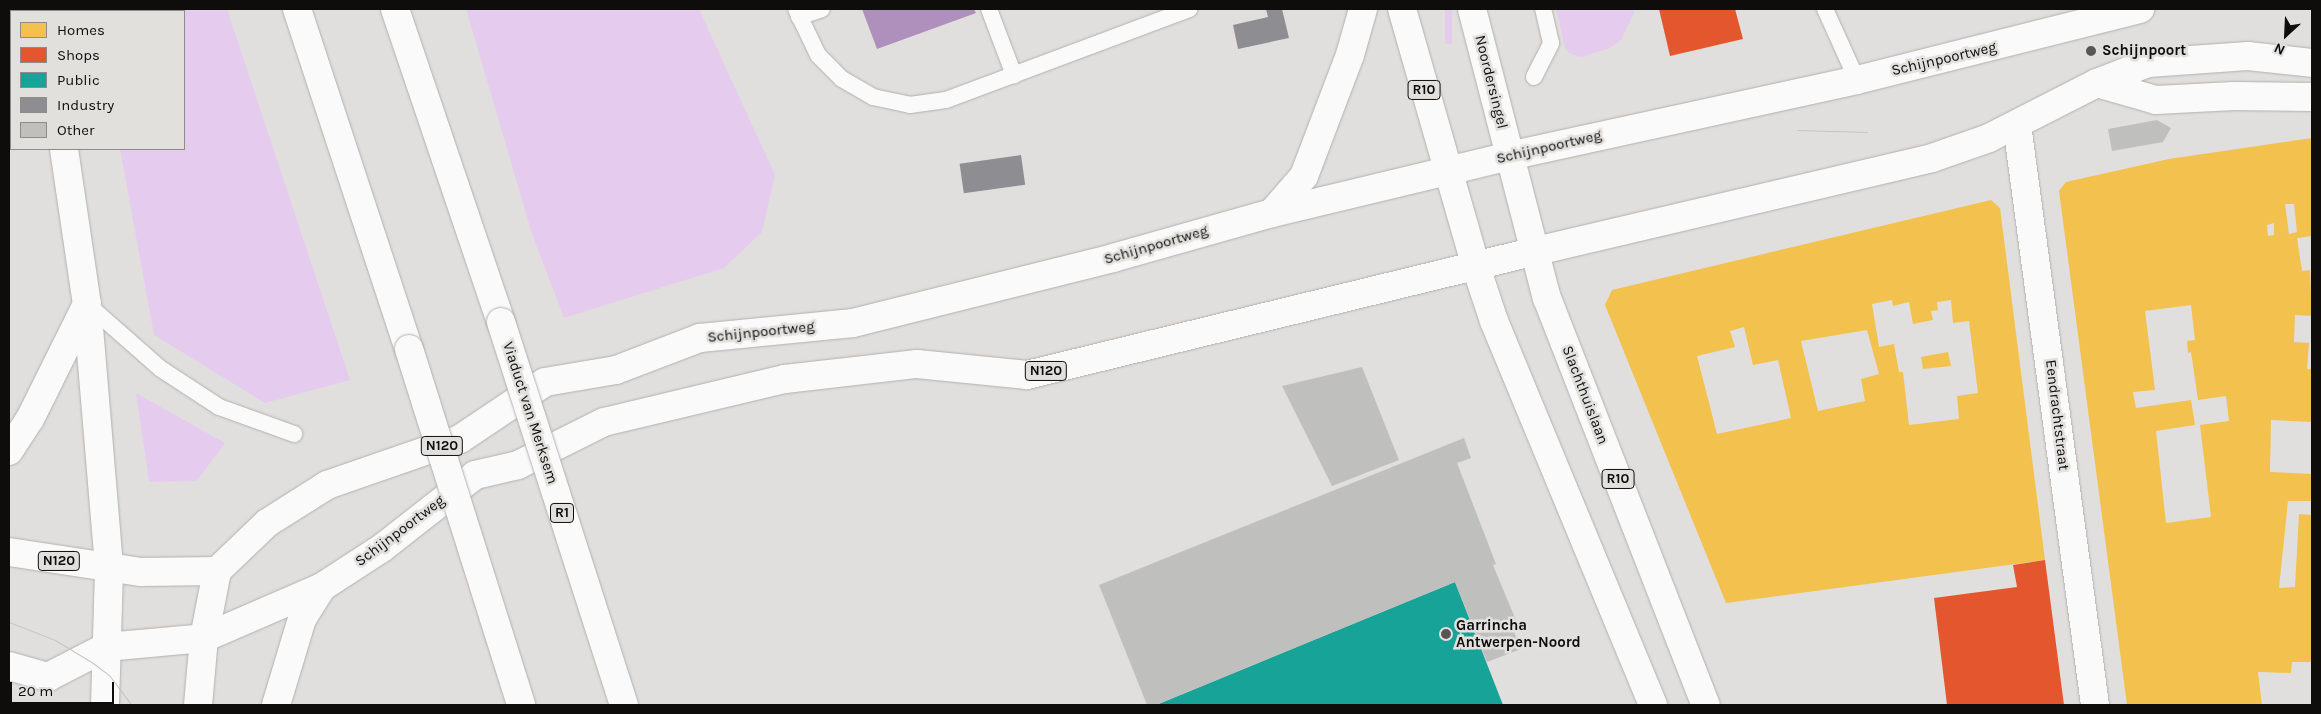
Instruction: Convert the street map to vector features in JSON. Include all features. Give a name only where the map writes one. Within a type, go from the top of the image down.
[{"type":"main road","points":[[297,9],[409,350],[521,705]]},
{"type":"main road","name":"Viaduct van Merksem","points":[[395,9],[501,322],[624,705]]},
{"type":"main road","points":[[1272,213],[1304,176],[1350,56],[1363,9]]},
{"type":"main road","name":"R10","points":[[1402,9],[1447,171],[1494,321],[1653,705]]},
{"type":"main road","name":"Noordersingel","points":[[1472,9],[1509,156]]},
{"type":"main road","name":"Schijnpoortweg","points":[[216,571],[267,523],[327,485],[460,439],[545,382],[616,370],[700,338],[853,323],[1113,258],[1272,213],[1509,156],[1857,80],[2140,9]]},
{"type":"main road","name":"Schijnpoortweg","points":[[106,647],[204,638],[322,587],[382,548],[475,475],[518,465],[604,422],[785,379],[917,364],[1027,375],[1475,264],[1932,158],[2017,125],[2097,83],[2148,63],[2248,56],[2312,63]]},
{"type":"main road","points":[[2097,83],[2156,100],[2234,96],[2312,97]]},
{"type":"main road","name":"Eendrachtstraat","points":[[2017,125],[2095,705]]},
{"type":"main road","points":[[64,150],[87,304],[109,568],[105,705]]},
{"type":"main road","name":"R10","points":[[1509,156],[1532,252]]},
{"type":"main road","name":"Slachthuislaan","points":[[1532,252],[1547,298],[1706,705]]},
{"type":"main road","points":[[9,451],[30,419],[87,304]]},
{"type":"main road","name":"N120","points":[[9,552],[109,568],[168,573],[216,571]]},
{"type":"main road","points":[[198,705],[204,638],[216,571]]},
{"type":"main road","name":"Schijnpoortweg","points":[[276,705],[302,619],[322,587]]},
{"type":"main road","name":"N120","points":[[9,666],[48,677],[106,647]]},
{"type":"lane","points":[[822,9],[798,13],[818,55],[842,79],[873,98],[910,105],[946,100],[1190,9]]},
{"type":"lane","points":[[989,9],[1014,75]]},
{"type":"lane","points":[[1534,77],[1552,43],[1543,9]]},
{"type":"lane","points":[[1825,9],[1857,80]]},
{"type":"lane","points":[[87,304],[161,369],[219,407],[294,434]]},
{"type":"shaded area","points":[[99,9],[227,9],[350,380],[265,403],[154,335],[120,150],[185,150],[185,10]]},
{"type":"shaded area","points":[[466,9],[699,9],[775,175],[762,232],[724,268],[564,318],[532,234]]},
{"type":"shaded area","points":[[862,9],[974,9],[976,13],[877,49]]},
{"type":"shaded area","points":[[1445,9],[1452,9],[1452,44],[1445,44]]},
{"type":"shaded area","points":[[1556,9],[1634,9],[1634,13],[1621,40],[1610,48],[1581,57],[1569,53],[1565,48]]},
{"type":"shaded area","points":[[136,393],[225,443],[197,481],[149,482]]},
{"type":"building: Homes","points":[[2312,138],[2312,236],[2297,238],[2302,271],[2310,270],[2312,316],[2295,315],[2294,342],[2309,343],[2307,369],[2312,369],[2312,422],[2271,420],[2270,472],[2312,474],[2312,501],[2288,501],[2279,588],[2295,587],[2299,514],[2312,515],[2312,662],[2292,662],[2291,673],[2258,672],[2262,705],[2127,705],[2059,191],[2066,182],[2169,159]],"holes":[[[2285,204],[2294,204],[2297,232],[2289,234]],[[2274,223],[2274,235],[2268,236],[2267,225]],[[2191,305],[2195,340],[2187,341],[2188,353],[2191,352],[2198,400],[2226,396],[2229,421],[2200,425],[2211,517],[2166,523],[2156,431],[2195,425],[2191,400],[2136,408],[2133,392],[2155,390],[2145,311]]]},
{"type":"building: Homes","points":[[1991,200],[2000,208],[2045,560],[1726,603],[1605,305],[1612,290]],"holes":[[[1892,300],[1893,306],[1909,302],[1913,324],[1933,320],[1931,311],[1938,310],[1937,302],[1951,300],[1953,323],[1969,321],[1978,393],[1957,396],[1959,419],[1909,425],[1903,372],[1899,372],[1894,344],[1879,347],[1872,304]],[[1744,327],[1753,365],[1778,360],[1791,418],[1717,434],[1697,356],[1735,347],[1730,331]],[[1867,330],[1879,374],[1861,379],[1865,401],[1818,411],[1801,341]]]},
{"type":"building: Homes","points":[[1948,352],[1951,366],[1923,369],[1921,357]]},
{"type":"building: Shops","points":[[1659,9],[1735,9],[1743,39],[1670,56]]},
{"type":"building: Shops","points":[[2045,560],[2064,705],[1947,705],[1934,598],[2017,587],[2013,565]]},
{"type":"building: Public","points":[[1455,582],[1503,705],[1156,705]]},
{"type":"building: Industry","points":[[1266,9],[1282,9],[1289,38],[1238,49],[1233,25],[1268,17]]},
{"type":"building: Industry","points":[[1021,155],[1025,185],[964,193],[960,164]]},
{"type":"building: Other","points":[[2157,120],[2171,128],[2163,142],[2112,151],[2108,129]]},
{"type":"building: Other","points":[[1362,367],[1399,460],[1332,486],[1282,386]]},
{"type":"building: Other","points":[[1464,438],[1471,458],[1457,463],[1496,564],[1493,565],[1520,630],[1514,632],[1521,649],[1487,662],[1455,582],[1156,705],[1147,705],[1099,585]]},
{"type":"tram line","points":[[1797,130],[1867,132]]},
{"type":"tram line","points":[[9,622],[55,640],[93,663],[109,675],[132,705]]},
{"type":"place","name":"Schijnpoort","points":[[2091,51]]},
{"type":"place","name":"Garrincha Antwerpen-Noord","points":[[1446,634]]}]
